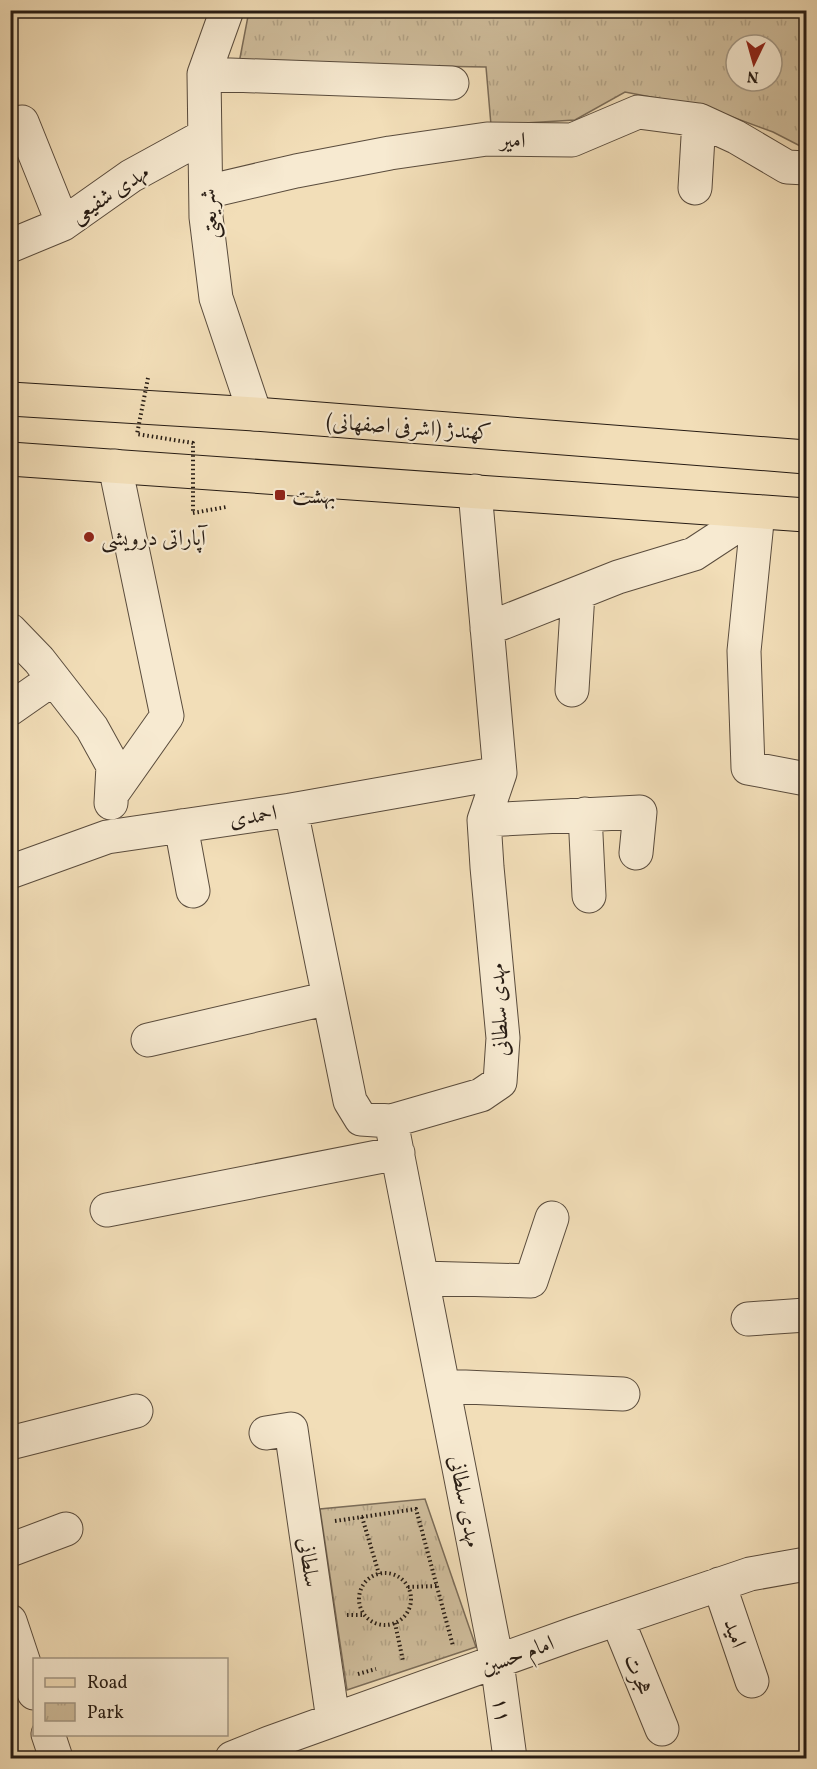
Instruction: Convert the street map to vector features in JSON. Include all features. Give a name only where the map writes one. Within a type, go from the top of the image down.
[{"type":"main road","name":"کهندژ (اشرفی اصفهانی)","points":[[10,399],[255,414],[807,457]]},
{"type":"main road","points":[[10,459],[807,515]]},
{"type":"street","name":"شریعتی","points":[[227,10],[204,74],[206,218],[216,298],[255,414]]},
{"type":"street","points":[[204,74],[452,83]]},
{"type":"street","name":"امیر","points":[[206,192],[296,171],[390,153],[487,139],[572,140],[638,112],[699,120],[736,137],[787,167],[807,168]]},
{"type":"street","points":[[695,188],[699,120]]},
{"type":"street","points":[[22,122],[63,224]]},
{"type":"street","name":"مهدی شفیعی","points":[[10,246],[63,224],[131,176],[204,136]]},
{"type":"street","points":[[112,794],[167,716],[115,466]]},
{"type":"street","name":"مهدی سلطانی","points":[[475,491],[500,773],[484,820],[503,1038],[500,1082],[481,1095],[391,1121],[497,1662]]},
{"type":"street","points":[[487,629],[618,577],[694,554],[758,512]]},
{"type":"street","points":[[758,512],[744,651],[748,768],[807,779]]},
{"type":"street","points":[[572,690],[578,593]]},
{"type":"street","points":[[10,630],[92,728],[113,766],[107,837]]},
{"type":"street","points":[[10,710],[53,679]]},
{"type":"street","name":"احمدی","points":[[10,872],[107,837],[291,810],[500,773]]},
{"type":"street","points":[[291,810],[350,1101],[361,1119],[391,1121]]},
{"type":"street","points":[[484,820],[640,812],[636,853]]},
{"type":"street","points":[[585,814],[589,896]]},
{"type":"street","points":[[182,826],[193,891]]},
{"type":"street","points":[[148,1040],[329,998]]},
{"type":"street","points":[[107,1210],[398,1153]]},
{"type":"street","points":[[422,1278],[531,1281],[552,1218]]},
{"type":"street","points":[[748,1319],[807,1315]]},
{"type":"street","points":[[443,1386],[623,1394]]},
{"type":"street","points":[[10,1443],[136,1411]]},
{"type":"street","name":"سلطانی","points":[[266,1433],[291,1430],[333,1720]]},
{"type":"street","points":[[10,1550],[66,1529]]},
{"type":"street","name":"امام حسین","points":[[232,1758],[272,1751],[452,1656],[497,1662],[750,1574],[807,1564]]},
{"type":"street","name":"امید","points":[[719,1584],[752,1682]]},
{"type":"street","name":"هجرت","points":[[617,1619],[662,1729]]},
{"type":"street","points":[[10,1621],[33,1690]]},
{"type":"street","name":"۱۱","points":[[497,1662],[510,1758]]},
{"type":"street","points":[[49,1736],[56,1758]]},
{"type":"path","points":[[148,378],[136,434],[193,443],[193,513],[233,506]]},
{"type":"path","points":[[305,1526],[416,1509],[437,1586],[452,1656]]},
{"type":"path","points":[[362,1517],[379,1574]]},
{"type":"path","points":[[379,1574],[396,1575],[408,1587],[411,1595],[408,1612],[395,1623],[378,1624],[364,1615],[360,1607],[361,1591],[371,1578],[379,1574]]},
{"type":"path","points":[[408,1587],[437,1586]]},
{"type":"path","points":[[395,1623],[403,1661]]},
{"type":"path","points":[[393,1664],[413,1658]]},
{"type":"path","points":[[351,1676],[382,1667]]},
{"type":"green space","points":[[249,11],[806,11],[806,149],[773,132],[708,108],[625,92],[575,120],[491,125],[486,67],[239,63]]},
{"type":"green space","points":[[425,1499],[476,1647],[347,1690],[320,1509]]},
{"type":"place","name":"بهشت","points":[[280,495]]},
{"type":"place","name":"آپاراتی درویشی","points":[[89,537]]}]
